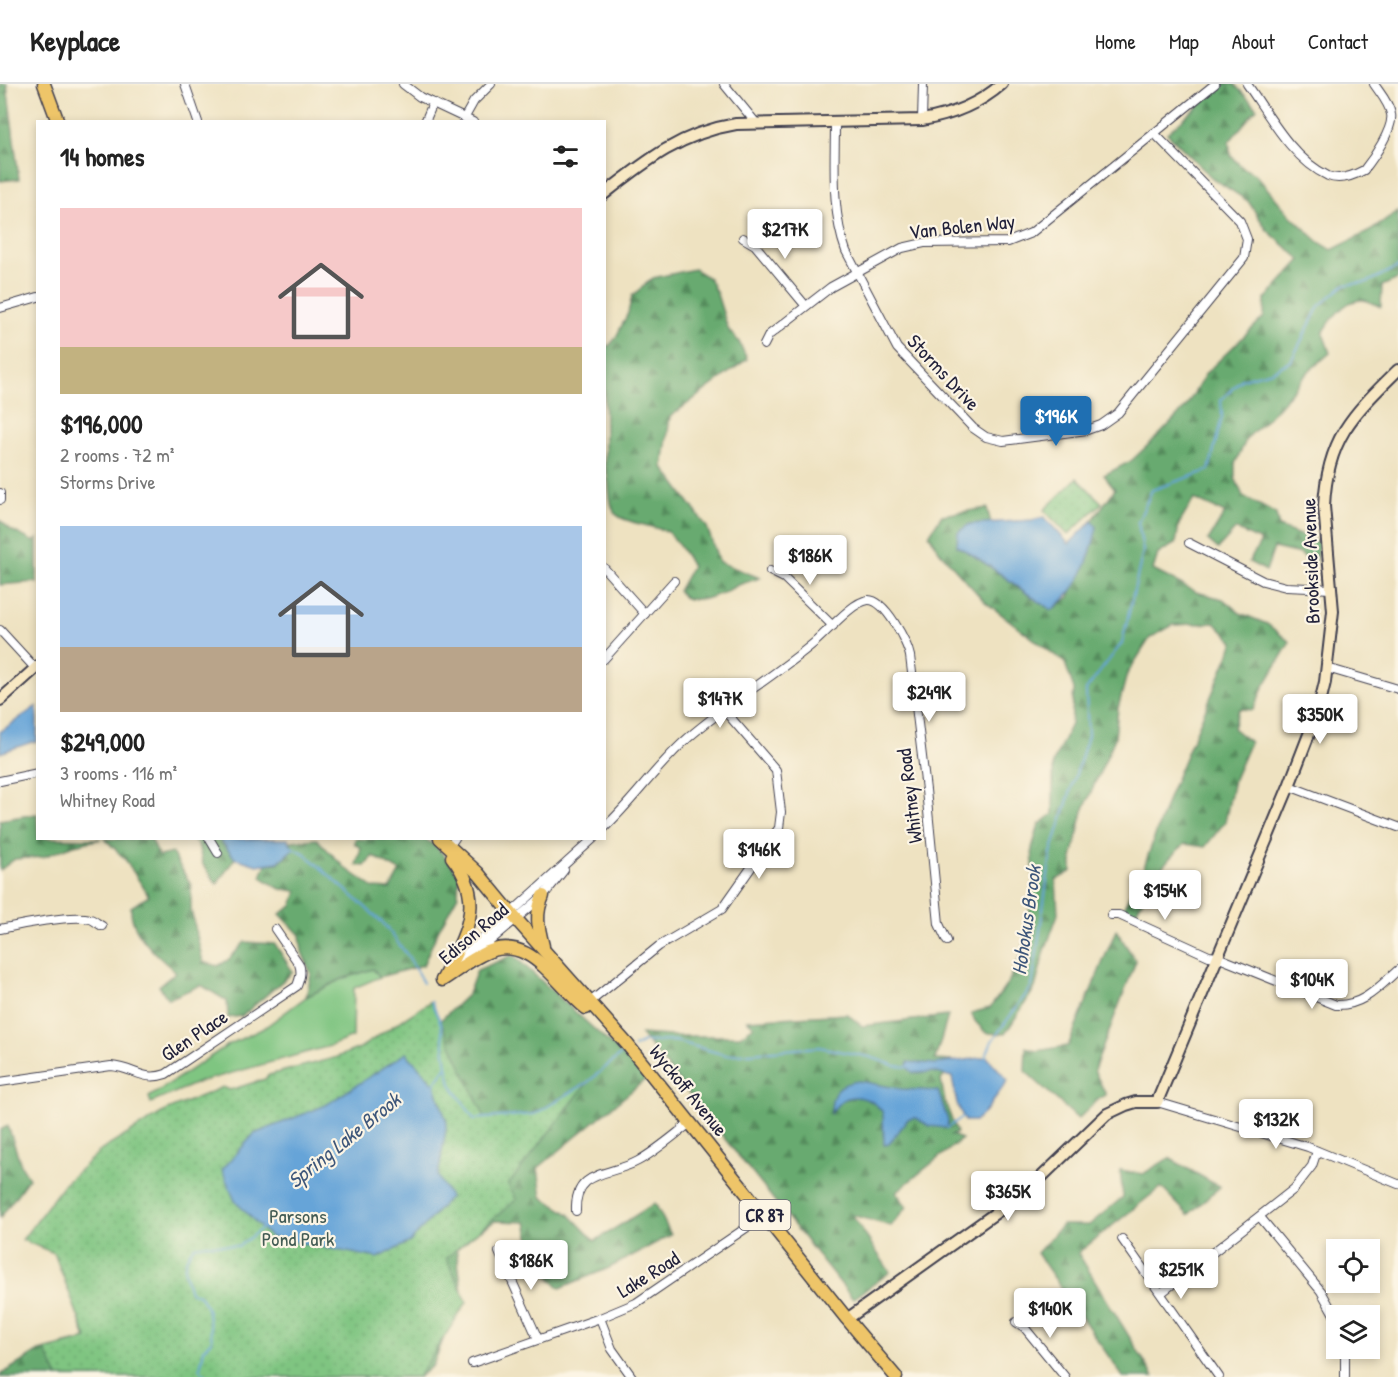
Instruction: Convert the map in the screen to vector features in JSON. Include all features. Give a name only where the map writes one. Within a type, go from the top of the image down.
[{"type":"main road","points":[[44,84],[57,120]]},
{"type":"main road","points":[[442,980],[464,939],[471,906],[466,879],[445,840]]},
{"type":"main road","name":"Wyckoff Avenue","points":[[445,840],[478,873],[513,916],[631,1048],[896,1377]]},
{"type":"main road","points":[[543,896],[538,908],[537,923],[544,950]]},
{"type":"main road","points":[[442,980],[482,954],[496,948],[518,948],[531,956],[583,1006],[609,1024]]},
{"type":"street","points":[[185,84],[197,120]]},
{"type":"street","points":[[403,84],[420,97],[470,120]]},
{"type":"street","points":[[465,117],[474,101],[491,84]]},
{"type":"street","points":[[724,84],[756,123]]},
{"type":"street","points":[[922,120],[923,84]]},
{"type":"street","points":[[606,192],[646,161],[675,143],[701,132],[724,126],[756,123],[922,120],[969,106],[1002,84]]},
{"type":"street","name":"Van Bolen Way","points":[[764,345],[769,335],[831,286],[895,251],[915,244],[1008,242],[1024,237],[1215,84]]},
{"type":"street","points":[[1247,84],[1300,154],[1328,176],[1343,178],[1357,174],[1369,164],[1390,128],[1392,116],[1390,110],[1374,84]]},
{"type":"street","points":[[425,120],[433,103]]},
{"type":"street","name":"Storms Drive","points":[[835,122],[837,225],[856,272],[897,348],[979,434],[1003,441],[1087,430],[1101,425],[1118,413],[1240,265],[1247,250],[1246,235],[1240,221],[1154,133]]},
{"type":"street","points":[[743,238],[755,246],[805,305]]},
{"type":"street","points":[[0,308],[36,298]]},
{"type":"street","name":"Brookside Avenue","points":[[1157,1102],[1318,711],[1327,668],[1333,611],[1324,506],[1328,468],[1338,441],[1356,412],[1398,370]]},
{"type":"street","points":[[0,494],[0,500]]},
{"type":"street","points":[[1189,543],[1274,585],[1332,589]]},
{"type":"street","points":[[606,570],[645,614]]},
{"type":"street","points":[[606,826],[690,736],[833,626],[784,578],[770,572]]},
{"type":"street","points":[[606,657],[674,581]]},
{"type":"street","name":"Whitney Road","points":[[833,626],[861,602],[874,601],[882,607],[895,624],[908,647],[926,790],[939,924],[947,941]]},
{"type":"street","points":[[0,630],[36,667],[0,700]]},
{"type":"street","points":[[1327,668],[1398,689]]},
{"type":"street","points":[[590,1002],[659,946],[722,909],[779,828],[781,812],[776,770],[724,710]]},
{"type":"street","points":[[0,781],[36,773]]},
{"type":"street","points":[[1288,786],[1398,827]]},
{"type":"street","points":[[210,840],[218,853]]},
{"type":"street","name":"Edison Road","points":[[442,980],[592,840]]},
{"type":"street","name":"Edison Road","points":[[513,916],[551,889],[574,857]]},
{"type":"street","points":[[1111,915],[1119,915],[1209,956],[1217,957],[1336,1005],[1360,1002],[1398,970]]},
{"type":"street","points":[[0,929],[30,922],[89,918],[102,926]]},
{"type":"street","name":"Glen Place","points":[[0,1082],[111,1066],[126,1068],[150,1078],[166,1074],[297,986],[301,978],[301,969],[275,929]]},
{"type":"street","points":[[847,1319],[1011,1202],[1107,1114],[1136,1102],[1157,1102],[1241,1126],[1317,1151],[1398,1184]]},
{"type":"street","points":[[576,1211],[579,1192],[588,1180],[601,1173],[634,1163],[690,1123]]},
{"type":"street","points":[[1161,1293],[1260,1217],[1303,1179],[1312,1166],[1317,1151]]},
{"type":"street","name":"Lake Road","points":[[472,1363],[636,1303],[765,1215]]},
{"type":"street","points":[[1260,1217],[1321,1292],[1328,1305]]},
{"type":"street","points":[[1122,1239],[1219,1377]]},
{"type":"street","points":[[500,1252],[538,1339]]},
{"type":"street","points":[[600,1318],[615,1354],[632,1377]]},
{"type":"street","points":[[1016,1322],[1024,1327],[1065,1377]]},
{"type":"street","points":[[1345,1359],[1345,1377]]},
{"type":"green space","points":[[0,84],[7,84],[19,179],[0,181]]},
{"type":"green space","points":[[1223,84],[1234,84],[1257,108],[1229,142],[1231,156],[1243,168],[1255,174],[1290,215],[1319,242],[1332,250],[1370,231],[1398,212],[1398,279],[1382,286],[1381,307],[1363,300],[1356,301],[1344,307],[1334,317],[1323,333],[1330,353],[1309,371],[1275,411],[1247,438],[1235,464],[1235,478],[1243,496],[1276,514],[1279,527],[1320,543],[1314,565],[1300,554],[1274,548],[1266,571],[1249,562],[1261,541],[1236,529],[1218,549],[1208,540],[1225,513],[1194,499],[1179,524],[1176,543],[1158,554],[1153,570],[1196,592],[1223,599],[1240,613],[1267,624],[1290,642],[1264,686],[1253,710],[1239,709],[1233,728],[1250,742],[1234,779],[1225,822],[1205,847],[1185,844],[1168,860],[1156,876],[1135,914],[1123,908],[1143,870],[1170,793],[1234,642],[1215,623],[1173,625],[1150,638],[1127,674],[1118,708],[1115,738],[1083,811],[1072,858],[1072,871],[1056,880],[1058,914],[1035,988],[1005,1034],[986,1033],[971,1013],[990,1008],[1008,983],[1023,950],[1034,883],[1032,848],[1039,825],[1053,814],[1053,763],[1071,724],[1074,689],[1065,663],[984,601],[940,552],[929,535],[942,515],[987,508],[991,523],[970,524],[957,546],[1052,610],[1069,597],[1097,527],[1092,521],[1115,489],[1104,475],[1131,461],[1162,432],[1186,407],[1206,373],[1264,317],[1265,299],[1301,260],[1267,230],[1248,201],[1212,178],[1167,133]]},
{"type":"green space","points":[[694,269],[709,278],[717,294],[728,329],[739,342],[747,359],[670,417],[663,467],[707,527],[719,562],[760,578],[705,599],[686,599],[678,591],[692,566],[670,534],[623,519],[614,512],[610,501],[606,470],[606,345],[609,346],[615,339],[628,313],[632,296],[653,278]]},
{"type":"green space","points":[[1077,478],[1102,503],[1068,535],[1044,510]]},
{"type":"green space","points":[[0,520],[11,530],[34,542],[36,540],[36,582],[0,585]]},
{"type":"green space","points":[[36,814],[36,840],[96,840],[74,845],[43,857],[15,859],[0,870],[0,820]]},
{"type":"green space","points":[[106,840],[151,840],[159,856],[172,853],[191,885],[191,910],[203,962],[218,966],[228,960],[245,942],[275,944],[293,972],[242,1016],[228,1018],[227,1001],[201,985],[168,999],[159,986],[176,972],[146,943],[135,926],[131,907],[149,896],[125,859]]},
{"type":"green space","points":[[193,840],[220,840],[235,858],[217,884],[203,865],[198,845]]},
{"type":"green space","points":[[318,840],[344,867],[374,888],[390,889],[400,871],[373,856],[365,866],[356,865],[361,848],[355,844],[355,840],[426,840],[437,847],[459,875],[458,895],[423,965],[380,977],[373,969],[342,979],[306,997],[311,974],[302,952],[300,935],[280,914],[292,906],[297,891],[280,889],[261,877],[266,864],[278,863],[293,849],[289,841]]},
{"type":"green space","points":[[1116,930],[1136,961],[1094,1070],[1106,1095],[1097,1100],[1078,1119],[1025,1071],[1026,1047],[1036,1051],[1068,1046]]},
{"type":"green space","name":"Parsons Pond Park","points":[[513,955],[646,1079],[538,1168],[542,1197],[569,1214],[595,1241],[655,1203],[671,1235],[609,1268],[560,1288],[535,1262],[526,1222],[495,1221],[456,1246],[462,1292],[433,1365],[419,1377],[0,1377],[39,1351],[86,1339],[69,1289],[406,1053],[468,994],[477,970]]},
{"type":"green space","points":[[373,969],[380,977],[354,988],[353,1037],[330,1046],[199,1082],[151,1103],[149,1097],[228,1045],[264,1028],[306,997],[342,979]]},
{"type":"green space","name":"Parsons Pond Park","points":[[431,1001],[485,1118],[535,1113],[588,1082],[508,1185],[517,1199],[446,1258],[467,1302],[418,1377],[58,1377],[45,1350],[87,1339],[54,1253],[22,1240],[64,1184],[100,1151],[165,1111],[223,1087],[230,1090],[265,1079],[269,1075],[334,1058],[360,1048]]},
{"type":"green space","points":[[847,1014],[862,1026],[948,1016],[935,1060],[951,1061],[941,1080],[945,1102],[957,1133],[951,1135],[962,1139],[896,1192],[907,1207],[891,1226],[852,1215],[890,1272],[853,1299],[641,1034],[740,1036],[754,1026],[747,1020]]},
{"type":"green space","points":[[8,1126],[21,1165],[29,1178],[0,1218],[0,1130]]},
{"type":"green space","points":[[1169,1158],[1220,1187],[1188,1215],[1161,1187],[1078,1253],[1154,1377],[1123,1377],[1037,1253],[1062,1225],[1089,1225],[1123,1197],[1120,1170],[1143,1174]]},
{"type":"water","points":[[1044,517],[1069,544],[1092,521],[1097,527],[1091,552],[1077,583],[1052,610],[957,546],[958,532],[970,524],[1032,520]]},
{"type":"water","points":[[36,707],[36,742],[0,753],[0,732]]},
{"type":"water","points":[[220,840],[288,840],[293,849],[278,862],[257,865],[235,858]]},
{"type":"water","points":[[406,1053],[435,1085],[447,1123],[438,1176],[450,1197],[410,1242],[378,1258],[270,1237],[235,1201],[222,1170],[254,1134],[326,1105]]},
{"type":"water","points":[[987,1057],[1008,1080],[985,1112],[975,1121],[965,1121],[957,1104],[952,1077],[933,1072],[913,1073],[907,1067],[908,1062],[936,1064]]},
{"type":"water","points":[[859,1081],[901,1089],[938,1091],[948,1121],[947,1128],[929,1126],[916,1118],[908,1119],[889,1144],[884,1145],[883,1113],[872,1102],[867,1099],[850,1097],[841,1101],[831,1113],[833,1099],[841,1086]]},
{"type":"waterway","name":"Hohokus Brook","points":[[985,1059],[992,1041],[1032,986],[1051,853],[1088,736],[1086,690],[1122,643],[1143,551],[1138,522],[1152,490],[1209,470],[1222,417],[1221,400],[1242,379],[1272,371],[1291,361],[1319,306],[1344,285],[1368,282],[1398,267]]},
{"type":"waterway","name":"Hohokus Brook","points":[[291,847],[304,853],[383,923],[408,956],[423,983]]},
{"type":"waterway","name":"Hohokus Brook","points":[[431,1001],[441,1024],[451,1084],[474,1119],[535,1114],[588,1082],[626,1050]]},
{"type":"waterway","name":"Hohokus Brook","points":[[634,1047],[644,1042],[675,1041],[726,1055],[819,1047],[908,1067]]},
{"type":"waterway","name":"Spring Lake Brook","points":[[433,1086],[447,1066]]},
{"type":"waterway","points":[[947,1128],[963,1117]]},
{"type":"waterway","name":"Spring Lake Brook","points":[[206,1377],[200,1369],[204,1349],[212,1340],[207,1308],[199,1295],[190,1292],[185,1274],[187,1257],[194,1246],[207,1244],[239,1246],[262,1228]]}]
